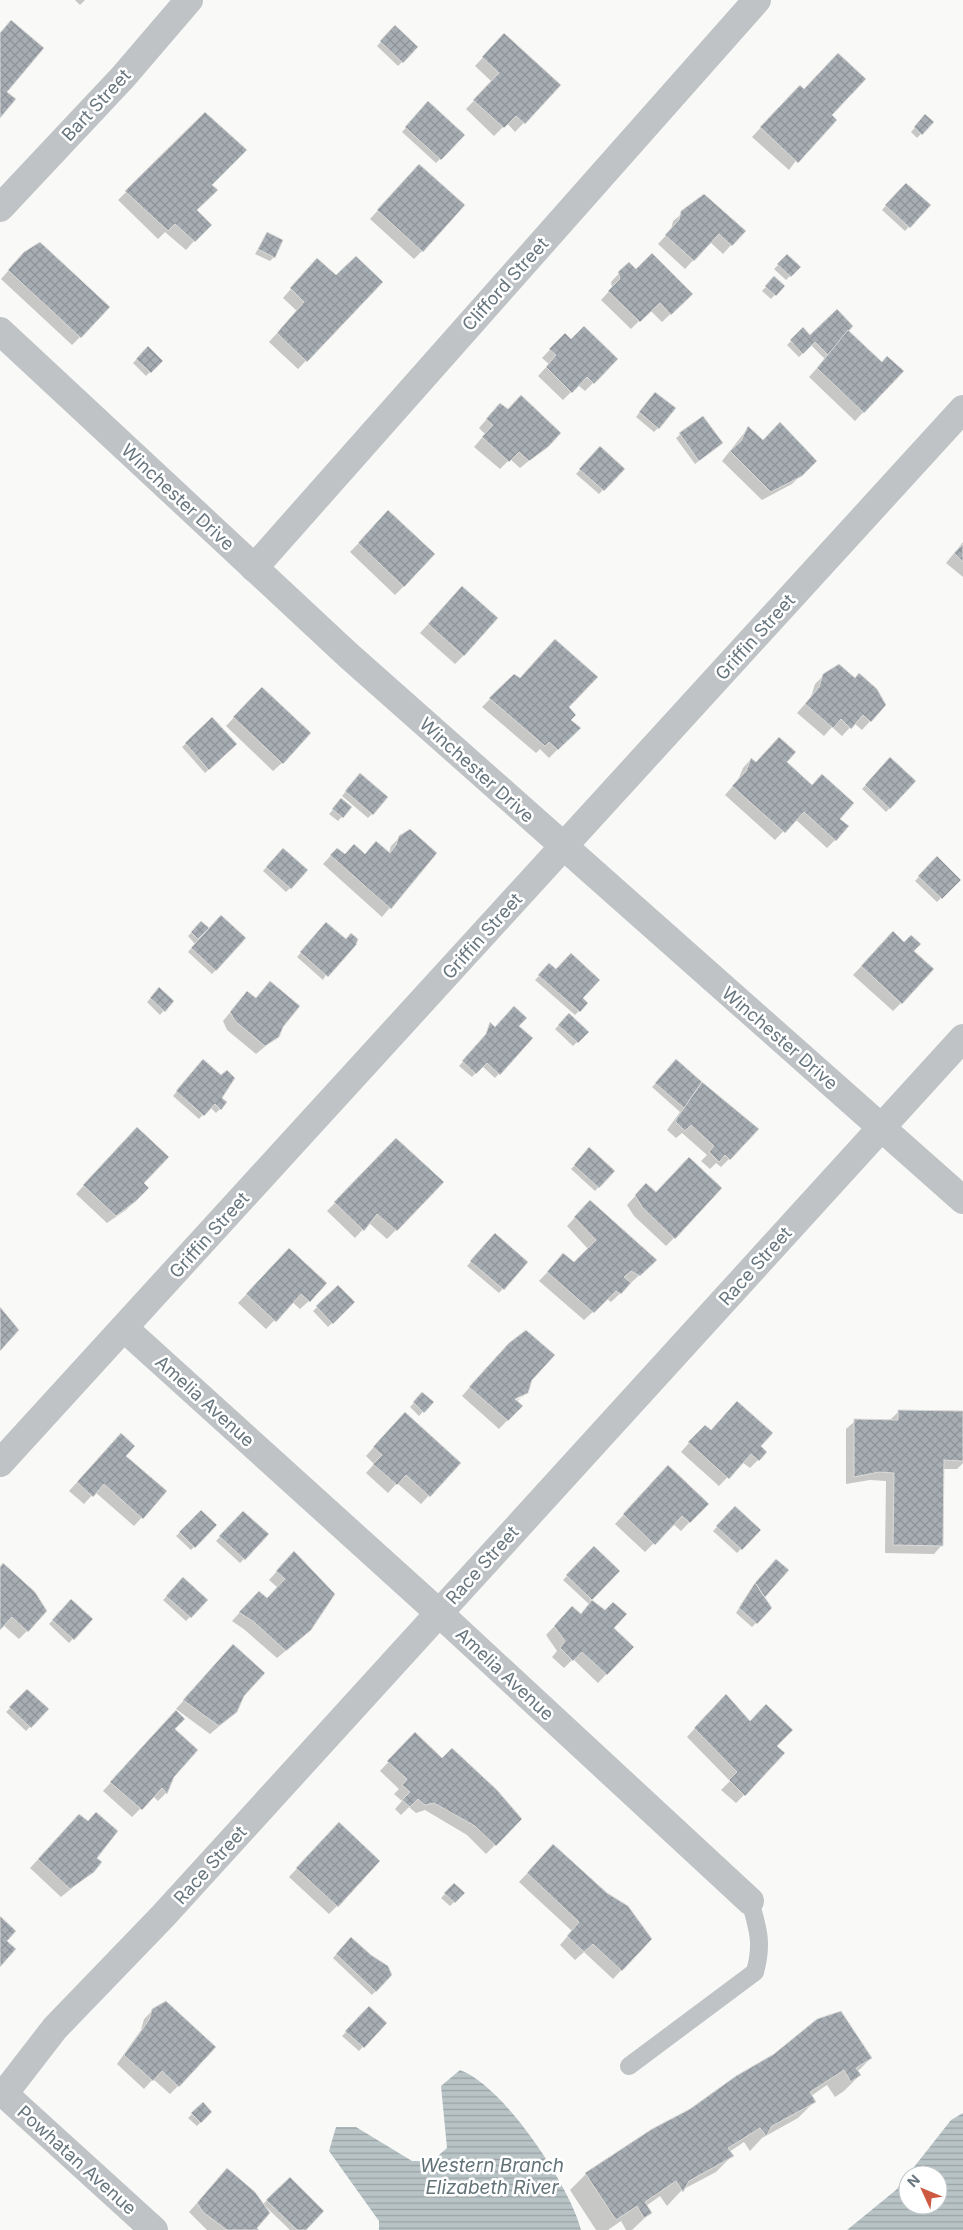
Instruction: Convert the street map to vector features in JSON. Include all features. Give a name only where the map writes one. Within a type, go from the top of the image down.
[{"type":"street","name":"Bart Street","points":[[0,208],[123,77],[189,0]]},
{"type":"street","name":"Clifford Street","points":[[254,568],[757,0]]},
{"type":"street","name":"Winchester Drive","points":[[0,331],[254,568],[963,1200]]},
{"type":"street","name":"Griffin Street","points":[[0,1463],[963,409]]},
{"type":"street","name":"Race Street","points":[[1,2095],[55,2028],[163,1916],[963,1038]]},
{"type":"street","name":"Amelia Avenue","points":[[124,1328],[439,1613],[750,1902]]},
{"type":"street","name":"Powhatan Avenue","points":[[1,2095],[154,2230]]},
{"type":"lane","points":[[629,2066],[755,1972],[760,1955],[760,1935],[750,1902]]},
{"type":"water","name":"Western Branch Elizabeth River","points":[[460,2070],[477,2079],[496,2095],[532,2139],[564,2189],[581,2230],[379,2230],[379,2221],[329,2151],[336,2127],[356,2127],[412,2161],[432,2161],[447,2148],[441,2086]]},
{"type":"water","points":[[963,2113],[963,2230],[847,2230],[898,2187],[898,2215],[948,2215],[948,2165],[916,2165],[951,2120]]},
{"type":"building","points":[[11,20],[44,48],[7,92],[16,99],[0,118],[0,33]]},
{"type":"building","points":[[395,25],[418,47],[403,63],[380,41]]},
{"type":"building","points":[[504,33],[561,85],[525,124],[516,116],[504,128],[473,100],[499,73],[482,57]]},
{"type":"building","points":[[838,53],[866,79],[832,115],[837,120],[798,163],[760,127],[800,85],[804,89]]},
{"type":"building","points":[[428,101],[465,135],[441,160],[405,127]]},
{"type":"building","points":[[205,112],[247,150],[212,185],[218,190],[197,210],[212,225],[195,242],[175,224],[168,231],[125,191]]},
{"type":"building","points":[[925,114],[934,122],[922,135],[914,127]]},
{"type":"building","points":[[419,164],[465,205],[423,252],[377,210]]},
{"type":"building","points":[[906,183],[931,205],[910,228],[885,205]]},
{"type":"building","points":[[704,194],[746,231],[732,246],[719,234],[694,261],[665,235],[679,220],[681,211]]},
{"type":"building","points":[[267,232],[283,240],[275,258],[258,249]]},
{"type":"building","points":[[40,242],[110,307],[81,338],[8,270],[24,252]]},
{"type":"building","points":[[652,253],[693,294],[671,315],[660,303],[640,322],[608,291],[620,279],[618,272],[629,262],[636,269]]},
{"type":"building","points":[[787,254],[801,267],[791,277],[777,264]]},
{"type":"building","points":[[356,256],[383,282],[307,362],[277,333],[304,302],[290,288],[317,258],[336,275]]},
{"type":"building","points":[[774,276],[785,286],[776,296],[765,286]]},
{"type":"building","points":[[837,309],[853,326],[828,355],[815,342],[803,354],[790,340],[803,327],[810,335]]},
{"type":"building","points":[[584,326],[618,359],[594,384],[587,377],[572,393],[546,367],[556,355],[549,349],[565,333],[571,339]]},
{"type":"building","points":[[848,330],[882,362],[887,356],[904,371],[864,413],[817,368]]},
{"type":"building","points":[[148,346],[163,361],[151,373],[136,359]]},
{"type":"building","points":[[655,392],[676,408],[659,429],[639,412]]},
{"type":"building","points":[[521,395],[561,433],[548,447],[529,461],[519,452],[509,462],[482,437],[493,425],[486,419],[500,403],[508,409]]},
{"type":"building","points":[[703,416],[723,443],[699,461],[679,433]]},
{"type":"building","points":[[780,422],[817,461],[802,476],[771,492],[730,451],[741,441],[748,426],[763,440]]},
{"type":"building","points":[[600,446],[625,469],[604,491],[579,469]]},
{"type":"building","points":[[388,510],[435,554],[404,587],[358,543]]},
{"type":"building","points":[[963,544],[963,562],[954,553]]},
{"type":"building","points":[[462,586],[498,618],[464,656],[428,624]]},
{"type":"building","points":[[555,639],[598,677],[569,707],[576,715],[571,720],[581,728],[558,750],[549,742],[545,746],[489,698],[514,674],[520,678]]},
{"type":"building","points":[[839,664],[855,678],[859,673],[877,689],[886,705],[871,722],[863,715],[851,729],[841,719],[833,728],[805,704],[819,687],[823,674]]},
{"type":"building","points":[[262,687],[311,733],[283,764],[233,717]]},
{"type":"building","points":[[212,717],[237,744],[209,770],[185,743]]},
{"type":"building","points":[[779,737],[796,752],[787,762],[812,785],[822,774],[854,803],[840,819],[849,826],[836,841],[804,812],[785,833],[732,786],[746,771],[751,758],[756,762]]},
{"type":"building","points":[[890,757],[916,781],[890,809],[865,785]]},
{"type":"building","points":[[360,773],[388,797],[373,815],[345,791]]},
{"type":"building","points":[[341,798],[352,807],[343,818],[332,809]]},
{"type":"building","points":[[410,829],[437,853],[391,909],[330,855],[337,848],[345,854],[354,844],[365,854],[376,841],[390,853],[396,845],[399,836]]},
{"type":"building","points":[[283,848],[308,870],[291,889],[266,867]]},
{"type":"building","points":[[937,856],[961,880],[942,899],[918,876]]},
{"type":"building","points":[[221,915],[246,938],[216,971],[191,948]]},
{"type":"building","points":[[201,921],[209,928],[198,939],[191,932]]},
{"type":"building","points":[[326,922],[346,939],[351,933],[358,939],[356,945],[328,977],[300,952]]},
{"type":"building","points":[[893,931],[904,942],[911,935],[921,944],[914,951],[934,969],[902,1004],[861,966]]},
{"type":"building","points":[[571,953],[600,980],[583,998],[588,1003],[580,1012],[538,975],[549,963],[556,969]]},
{"type":"building","points":[[270,981],[300,1006],[283,1027],[279,1037],[265,1046],[235,1021],[230,1012],[247,991],[256,998]]},
{"type":"building","points":[[159,987],[174,1001],[165,1012],[150,998]]},
{"type":"building","points":[[514,1006],[527,1018],[519,1026],[533,1038],[500,1075],[487,1063],[476,1074],[462,1061],[486,1034],[490,1022],[495,1027]]},
{"type":"building","points":[[569,1013],[589,1032],[578,1043],[558,1025]]},
{"type":"building","points":[[203,1059],[221,1075],[227,1070],[235,1078],[222,1098],[227,1102],[221,1110],[215,1104],[204,1116],[176,1091]]},
{"type":"building","points":[[676,1059],[702,1082],[684,1108],[655,1083]]},
{"type":"building","points":[[702,1082],[759,1129],[730,1160],[725,1155],[719,1162],[709,1152],[714,1146],[691,1125],[685,1131],[675,1121]]},
{"type":"building","points":[[137,1127],[169,1157],[144,1183],[149,1188],[136,1201],[116,1216],[83,1185]]},
{"type":"building","points":[[396,1138],[444,1182],[397,1231],[377,1214],[364,1231],[334,1202]]},
{"type":"building","points":[[589,1147],[615,1171],[599,1188],[574,1165]]},
{"type":"building","points":[[689,1157],[722,1188],[675,1239],[642,1207],[635,1195],[646,1183],[656,1192]]},
{"type":"building","points":[[590,1200],[657,1260],[640,1276],[631,1271],[624,1277],[631,1283],[621,1294],[616,1291],[594,1313],[547,1272],[563,1253],[574,1262],[596,1240],[574,1217]]},
{"type":"building","points":[[495,1233],[528,1262],[504,1290],[470,1261]]},
{"type":"building","points":[[289,1248],[327,1283],[310,1302],[301,1294],[276,1322],[246,1294]]},
{"type":"building","points":[[338,1285],[355,1302],[333,1324],[316,1306]]},
{"type":"building","points":[[0,1307],[19,1330],[0,1351]]},
{"type":"building","points":[[526,1330],[555,1355],[532,1380],[528,1393],[515,1399],[523,1406],[508,1421],[469,1387],[509,1343]]},
{"type":"building","points":[[422,1392],[434,1402],[424,1413],[413,1402]]},
{"type":"building","points":[[737,1401],[773,1433],[761,1446],[767,1452],[759,1461],[751,1454],[729,1479],[688,1442],[705,1425],[711,1430]]},
{"type":"building","points":[[898,1410],[963,1411],[963,1461],[944,1460],[943,1546],[893,1545],[894,1473],[879,1472],[854,1477],[854,1419],[898,1420]]},
{"type":"building","points":[[405,1412],[461,1463],[430,1497],[406,1475],[397,1485],[373,1464],[382,1455],[373,1447]]},
{"type":"building","points":[[121,1433],[135,1446],[126,1456],[167,1491],[143,1519],[104,1484],[93,1497],[77,1482]]},
{"type":"building","points":[[668,1465],[709,1504],[690,1523],[682,1516],[655,1545],[623,1514]]},
{"type":"building","points":[[735,1506],[761,1530],[742,1550],[716,1526]]},
{"type":"building","points":[[201,1510],[217,1525],[195,1548],[179,1532]]},
{"type":"building","points":[[243,1511],[269,1534],[245,1560],[219,1536]]},
{"type":"building","points":[[594,1546],[620,1571],[592,1600],[566,1575]]},
{"type":"building","points":[[294,1551],[335,1594],[311,1630],[286,1651],[254,1622],[239,1612],[259,1591],[267,1598],[285,1579],[276,1571]]},
{"type":"building","points":[[776,1559],[789,1570],[765,1597],[755,1583]]},
{"type":"building","points":[[3,1563],[35,1592],[47,1611],[28,1632],[12,1617],[0,1630],[0,1567]]},
{"type":"building","points":[[183,1577],[208,1600],[191,1618],[166,1596]]},
{"type":"building","points":[[755,1583],[772,1608],[757,1624],[739,1608]]},
{"type":"building","points":[[71,1599],[93,1619],[74,1640],[52,1620]]},
{"type":"building","points":[[592,1600],[605,1610],[613,1602],[627,1614],[614,1628],[634,1647],[607,1675],[582,1652],[573,1661],[560,1648],[565,1641],[554,1626],[572,1606],[581,1614]]},
{"type":"building","points":[[233,1644],[265,1673],[244,1696],[237,1712],[219,1726],[183,1700]]},
{"type":"building","points":[[27,1689],[49,1709],[31,1728],[9,1707]]},
{"type":"building","points":[[726,1694],[750,1721],[766,1704],[793,1730],[777,1746],[785,1753],[745,1796],[729,1780],[737,1772],[694,1728]]},
{"type":"building","points":[[176,1710],[185,1719],[175,1729],[198,1750],[174,1777],[167,1794],[162,1788],[142,1810],[110,1782]]},
{"type":"building","points":[[415,1732],[442,1758],[452,1748],[497,1790],[522,1819],[496,1846],[475,1826],[434,1803],[425,1805],[418,1799],[410,1807],[402,1800],[410,1792],[402,1785],[407,1779],[387,1761]]},
{"type":"building","points":[[96,1812],[118,1831],[97,1858],[102,1862],[94,1872],[70,1889],[38,1859],[79,1814],[88,1821]]},
{"type":"building","points":[[339,1822],[380,1861],[338,1907],[296,1868]]},
{"type":"building","points":[[553,1844],[607,1893],[628,1906],[652,1939],[622,1971],[593,1944],[584,1952],[567,1936],[579,1922],[527,1873]]},
{"type":"building","points":[[454,1883],[465,1893],[455,1903],[444,1893]]},
{"type":"building","points":[[0,1916],[16,1931],[7,1941],[16,1949],[0,1967]]},
{"type":"building","points":[[351,1937],[371,1955],[388,1966],[392,1975],[376,1992],[336,1954]]},
{"type":"building","points":[[166,2001],[216,2047],[179,2087],[162,2071],[153,2081],[124,2055],[149,2020],[152,2009]]},
{"type":"building","points":[[369,2006],[387,2023],[364,2048],[345,2031]]},
{"type":"building","points":[[841,2011],[872,2058],[856,2068],[861,2075],[851,2082],[844,2070],[810,2092],[816,2102],[772,2126],[766,2136],[760,2128],[728,2148],[734,2156],[689,2181],[683,2192],[676,2181],[645,2202],[652,2213],[644,2218],[637,2206],[616,2220],[585,2173],[652,2129],[690,2109],[736,2076],[774,2054],[817,2019]]},
{"type":"building","points":[[203,2102],[212,2112],[201,2123],[191,2113]]},
{"type":"building","points":[[227,2168],[255,2192],[270,2213],[257,2228],[259,2230],[227,2230],[203,2212],[197,2203]]},
{"type":"building","points":[[290,2177],[324,2211],[306,2230],[297,2230],[266,2200]]}]
